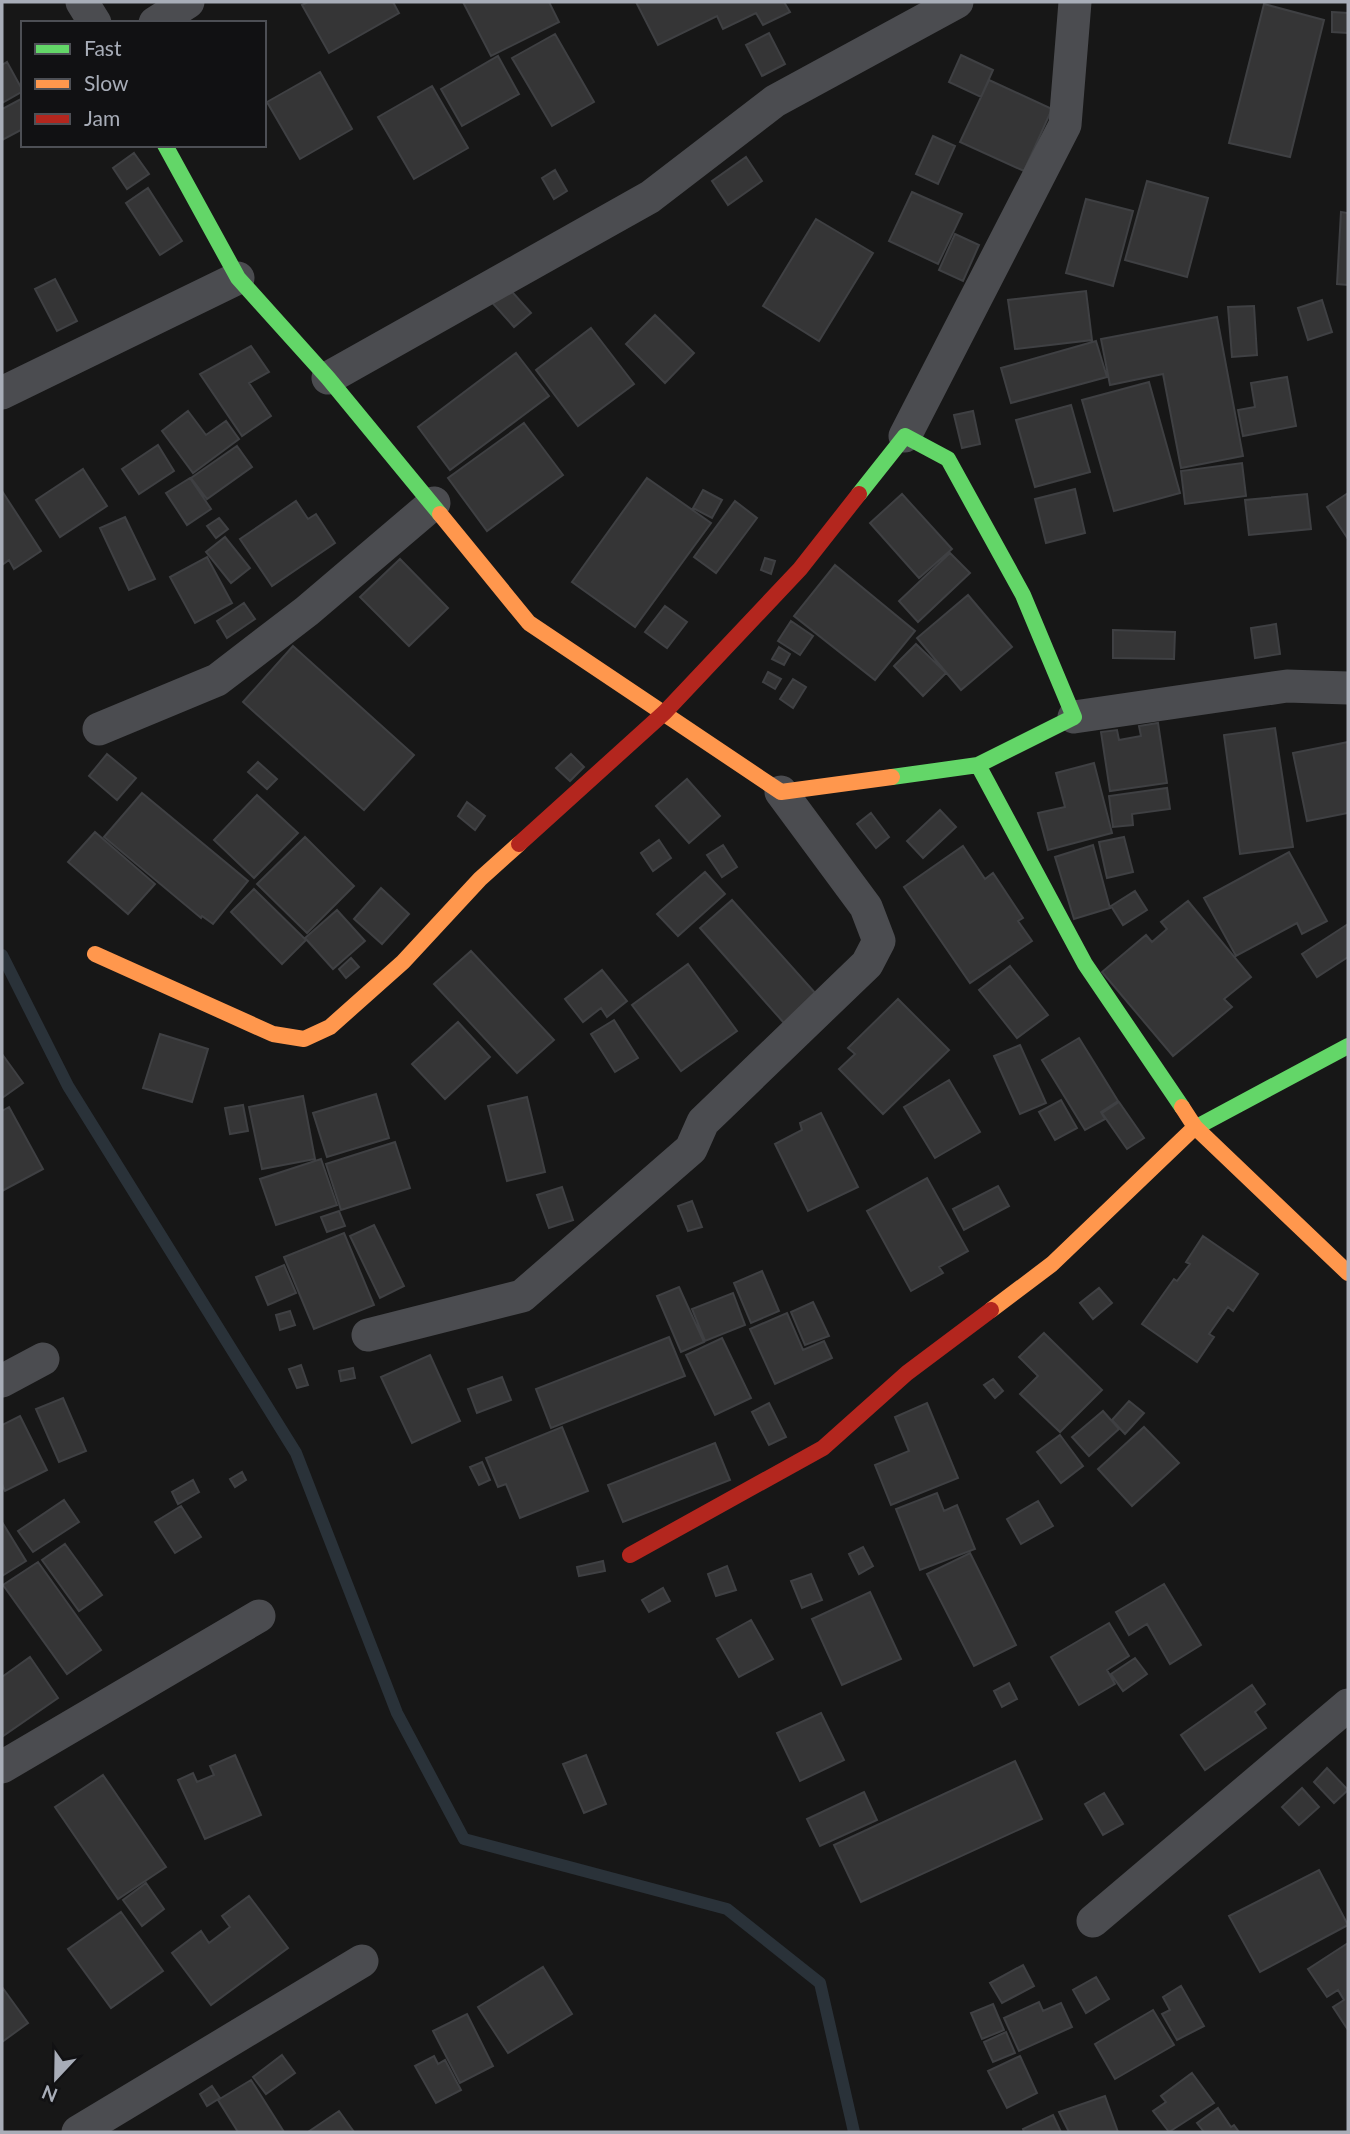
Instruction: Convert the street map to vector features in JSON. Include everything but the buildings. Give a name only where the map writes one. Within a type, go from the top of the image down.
[{"type":"street","points":[[82,2],[94,21]]},
{"type":"street","points":[[158,21],[188,2]]},
{"type":"street","points":[[328,378],[650,197],[775,101],[957,2]]},
{"type":"street","points":[[95,954],[273,1034],[304,1039],[330,1027],[403,962],[480,879],[666,712],[800,569],[905,436],[1065,125],[1075,2]]},
{"type":"street","points":[[166,147],[238,278],[328,378],[434,503],[529,623],[666,712],[781,792],[866,907],[879,941],[867,964],[703,1122],[691,1149],[522,1296],[368,1335]]},
{"type":"street","points":[[2,393],[238,278]]},
{"type":"street","points":[[905,436],[948,459],[1023,595],[1074,717]]},
{"type":"street","points":[[99,729],[217,680],[307,611],[434,503]]},
{"type":"street","points":[[781,792],[978,765],[1074,717],[1287,686],[1348,688]]},
{"type":"street","points":[[978,765],[1085,964],[1195,1128],[1348,1273]]},
{"type":"street","points":[[631,1555],[822,1448],[906,1373],[1052,1264],[1195,1128],[1348,1046]]},
{"type":"street","points":[[2,1381],[43,1359]]},
{"type":"street","points":[[2,1767],[260,1616]]},
{"type":"street","points":[[1093,1921],[1348,1705]]},
{"type":"street","points":[[78,2132],[362,1961]]},
{"type":"waterway","points":[[2,955],[68,1086],[296,1453],[397,1713],[464,1839],[727,1909],[820,1983],[854,2132]]},
{"type":"traffic: fast","points":[[166,147],[238,278],[328,378],[440,514]]},
{"type":"traffic: fast","points":[[859,494],[905,436],[948,459],[1023,595],[1074,717],[978,765]]},
{"type":"traffic: fast","points":[[892,777],[978,765],[1085,964],[1182,1107]]},
{"type":"traffic: fast","points":[[1193,1129],[1348,1046]]},
{"type":"traffic: slow","points":[[440,514],[529,623],[781,792],[892,777]]},
{"type":"traffic: slow","points":[[95,954],[273,1034],[304,1039],[330,1027],[403,962],[480,879],[519,844]]},
{"type":"traffic: slow","points":[[1182,1107],[1195,1127],[1348,1273]]},
{"type":"traffic: slow","points":[[991,1310],[1052,1264],[1193,1129]]},
{"type":"traffic: jam","points":[[519,844],[665,712],[800,569],[859,494]]},
{"type":"traffic: jam","points":[[630,1555],[823,1448],[907,1373],[991,1310]]}]
